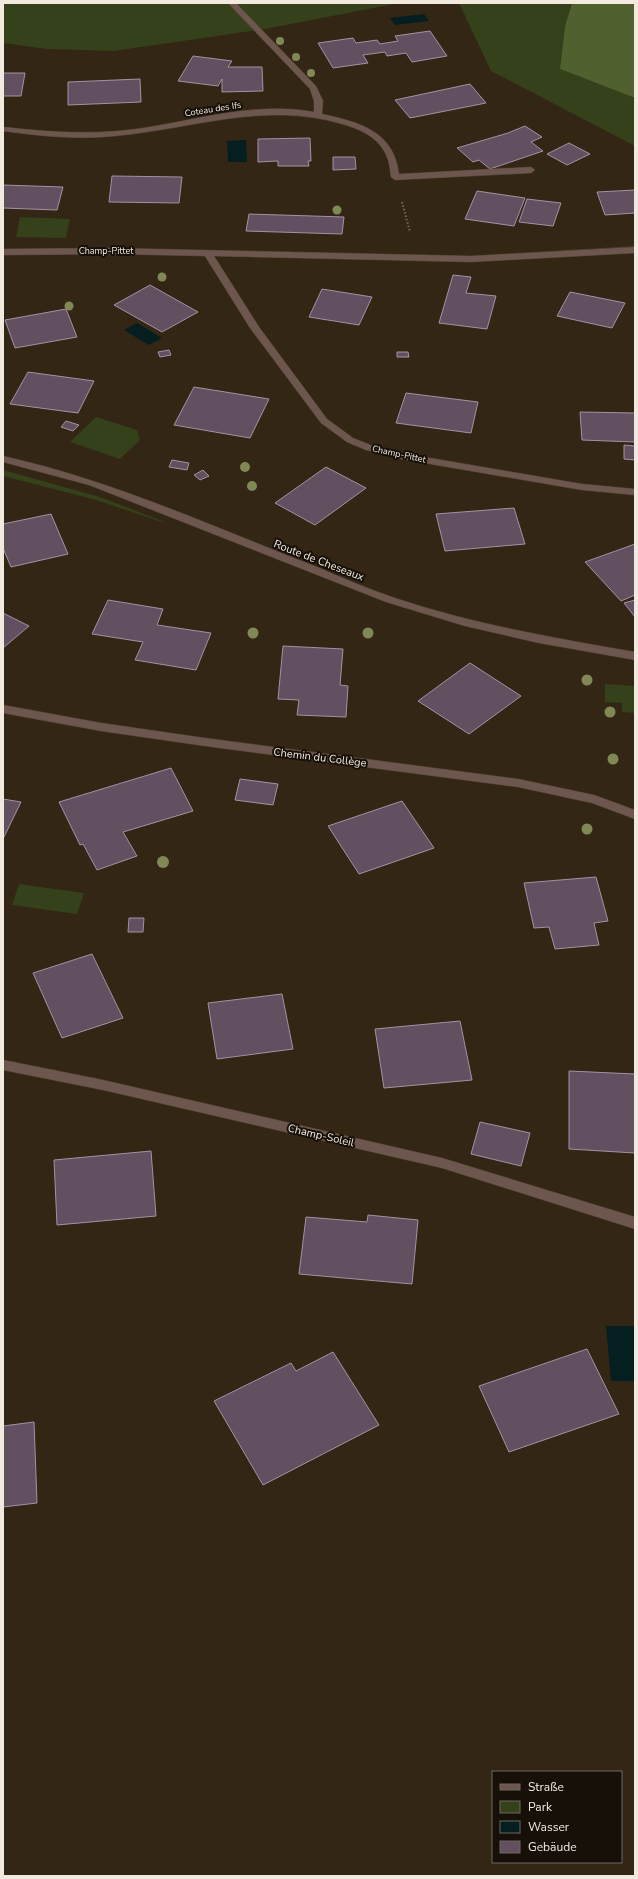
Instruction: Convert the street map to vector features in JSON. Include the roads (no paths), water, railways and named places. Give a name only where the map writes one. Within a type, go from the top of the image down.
[{"type":"street","points":[[232,3],[313,88],[318,96],[320,106],[318,115]]},
{"type":"street","name":"Coteau des Ifs","points":[[3,129],[63,135],[92,136],[133,133],[257,113],[292,112],[318,115],[356,125],[375,137],[384,145],[392,157],[395,177],[531,170]]},
{"type":"street","name":"Champ-Pittet","points":[[3,252],[112,251],[471,259],[635,250]]},
{"type":"street","name":"Champ-Pittet","points":[[208,254],[254,328],[324,421],[334,432],[376,451],[401,456],[582,487],[635,492]]},
{"type":"street","name":"Route de Cheseaux","points":[[3,459],[34,466],[92,483],[390,600],[464,622],[539,639],[635,656]]},
{"type":"street","name":"Chemin du Collège","points":[[3,709],[101,727],[197,741],[518,783],[594,799],[635,815]]},
{"type":"street","name":"Champ-Soleil","points":[[3,1065],[103,1085],[442,1163],[635,1223]]},
{"type":"water","points":[[424,14],[429,21],[395,25],[390,18]]},
{"type":"water","points":[[246,140],[247,162],[228,162],[227,141]]},
{"type":"water","points":[[137,323],[162,338],[149,345],[124,330]]},
{"type":"water","points":[[606,1326],[635,1326],[635,1381],[611,1381]]}]
